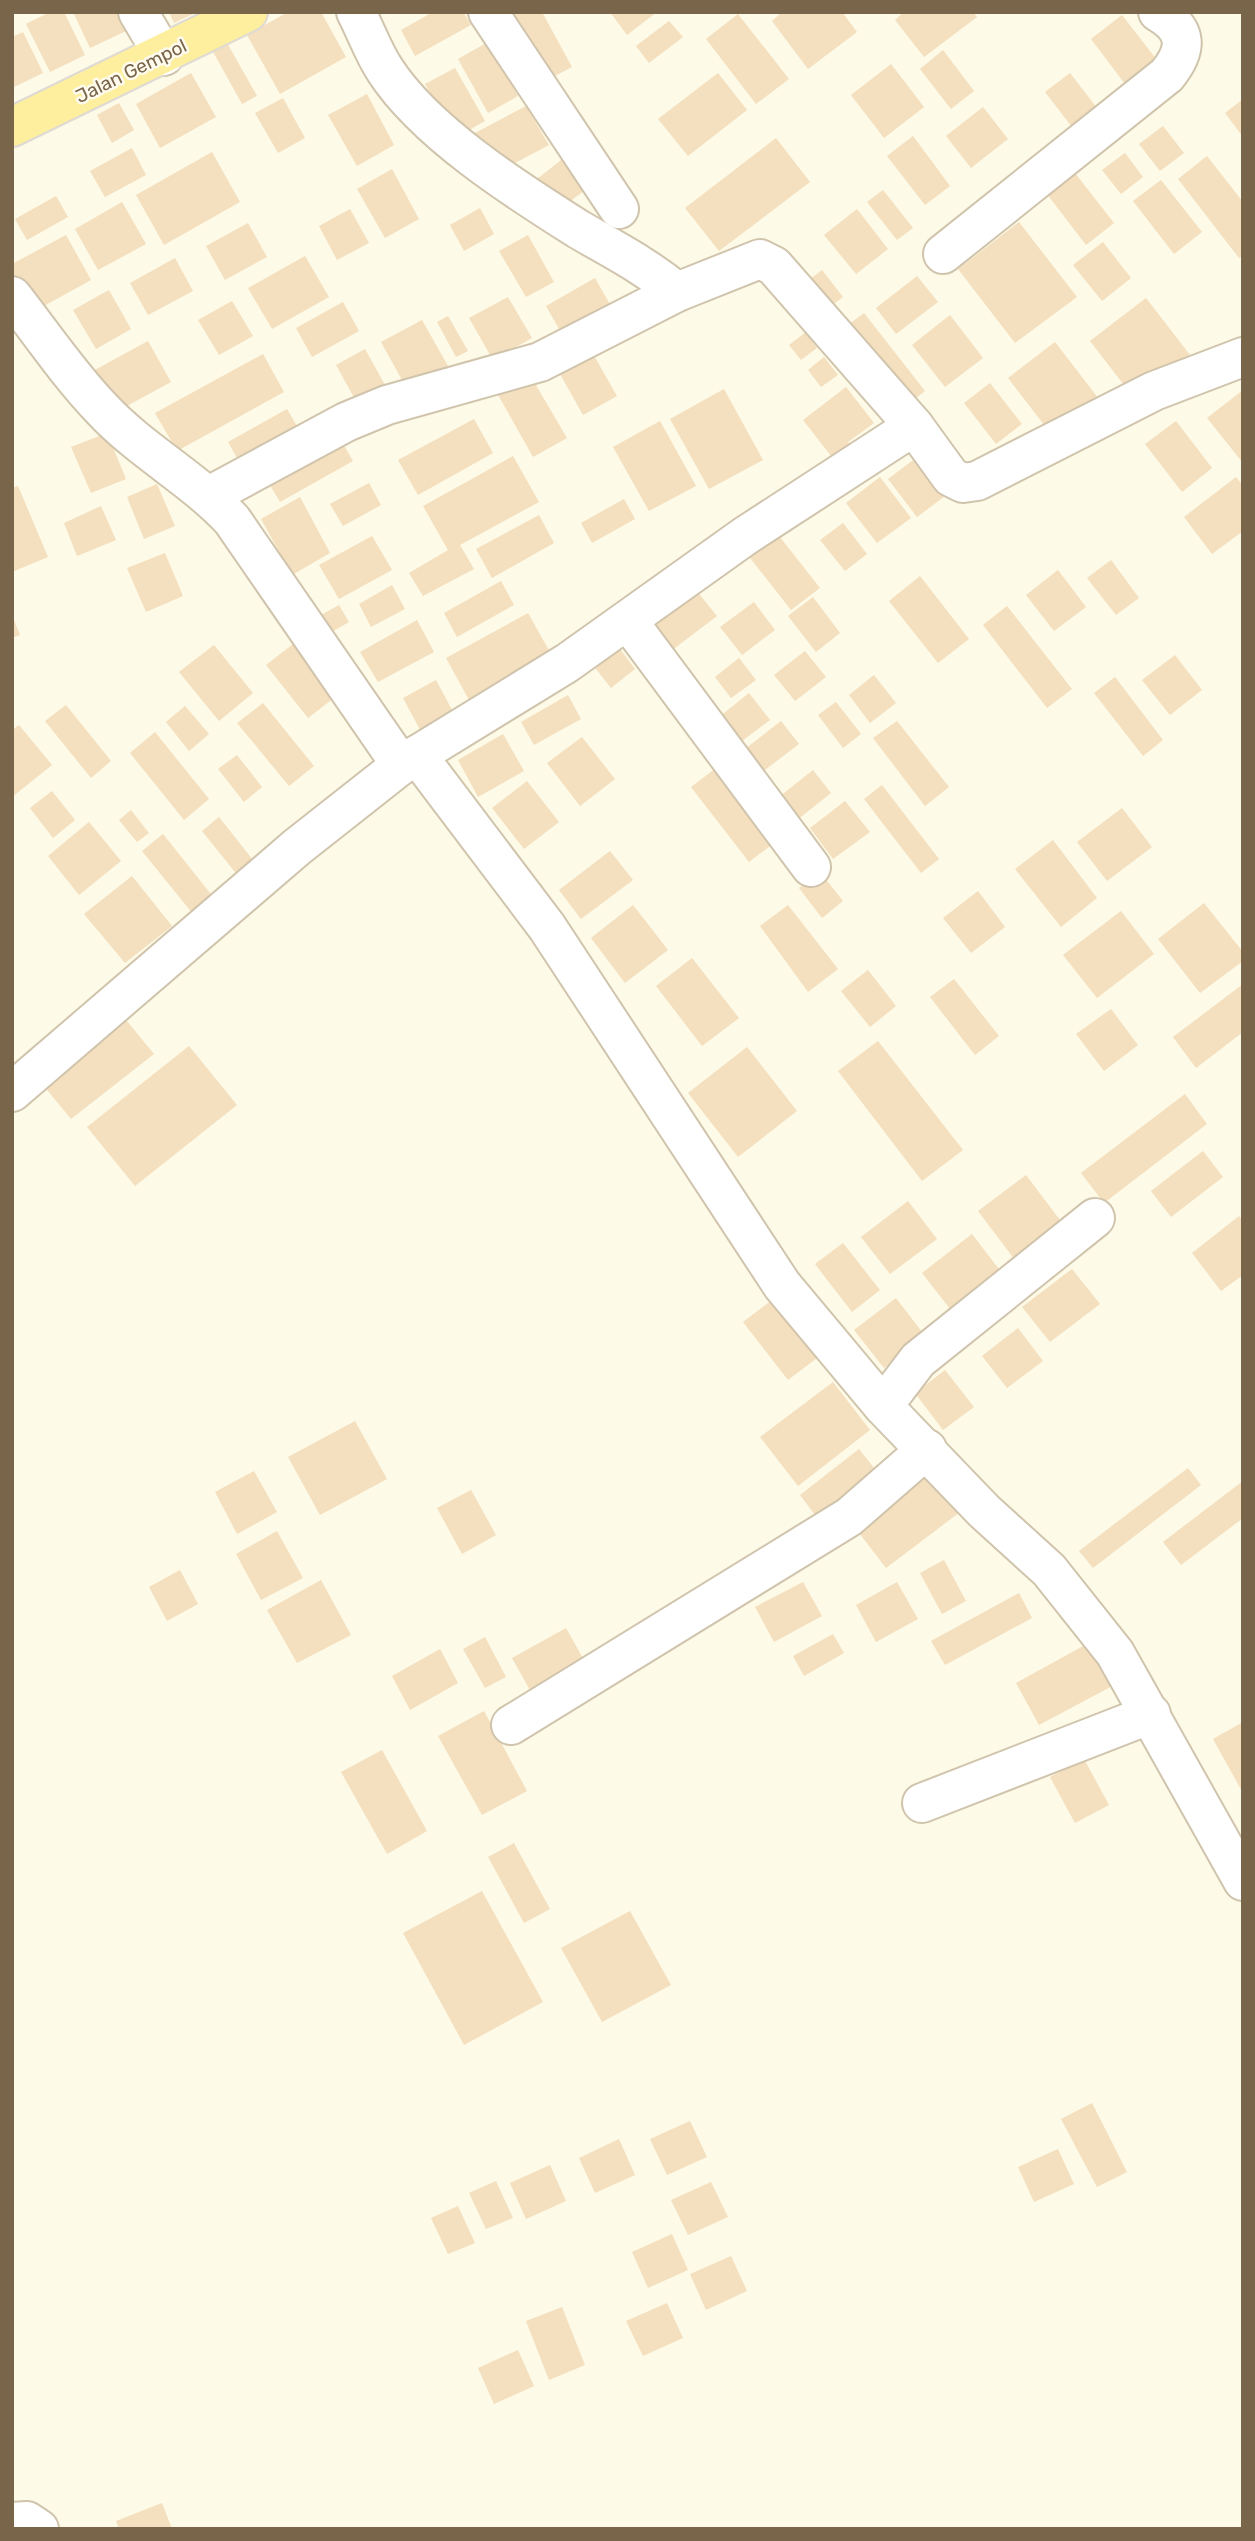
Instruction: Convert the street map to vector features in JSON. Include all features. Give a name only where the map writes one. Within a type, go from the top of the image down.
[{"type":"main road","name":"Jalan Gempol","points":[[12,127],[164,56],[248,12]]},
{"type":"street","points":[[138,12],[164,56]]},
{"type":"street","points":[[356,12],[385,69],[430,120],[482,164],[565,221],[647,267],[677,292]]},
{"type":"street","points":[[488,12],[619,209]]},
{"type":"street","points":[[943,254],[1167,75],[1180,60],[1182,44],[1177,26],[1158,12]]},
{"type":"street","points":[[209,496],[346,422],[387,405],[540,362],[677,292],[761,259],[774,266],[914,426],[951,477],[963,483],[976,481],[1154,391],[1243,357]]},
{"type":"street","points":[[12,296],[101,409],[131,437],[209,496],[232,520],[409,760],[547,927],[782,1285],[883,1406],[984,1511],[1049,1570],[1115,1653],[1243,1881]]},
{"type":"street","points":[[12,1092],[297,848],[409,760],[519,695],[745,537],[914,426]]},
{"type":"street","points":[[628,621],[811,867]]},
{"type":"street","points":[[883,1406],[918,1360],[1095,1218]]},
{"type":"street","points":[[511,1725],[849,1517],[927,1449]]},
{"type":"street","points":[[922,1803],[1151,1714]]},
{"type":"street","points":[[12,2522],[27,2521],[39,2529]]},
{"type":"building","points":[[50,12],[64,12],[85,55],[50,72],[26,24]]},
{"type":"building","points":[[73,12],[117,12],[126,31],[90,48]]},
{"type":"building","points":[[169,12],[197,12],[174,23]]},
{"type":"building","points":[[288,12],[321,12],[346,57],[280,94],[247,35]]},
{"type":"building","points":[[433,12],[463,12],[471,25],[415,56],[401,30]]},
{"type":"building","points":[[499,12],[542,12],[572,67],[530,89]]},
{"type":"building","points":[[610,12],[657,12],[627,35]]},
{"type":"building","points":[[782,12],[842,12],[857,32],[808,69],[772,21]]},
{"type":"building","points":[[904,12],[973,12],[977,17],[924,57],[895,20]]},
{"type":"building","points":[[738,14],[789,79],[756,104],[706,39]]},
{"type":"building","points":[[1122,15],[1157,60],[1125,84],[1091,39]]},
{"type":"building","points":[[669,21],[683,37],[649,63],[636,46]]},
{"type":"building","points":[[23,32],[43,73],[12,88],[12,37]]},
{"type":"building","points":[[226,41],[257,96],[242,104],[212,50]]},
{"type":"building","points":[[488,42],[518,96],[488,113],[458,59]]},
{"type":"building","points":[[943,50],[974,91],[951,109],[920,69]]},
{"type":"building","points":[[891,64],[924,107],[884,138],[851,95]]},
{"type":"building","points":[[455,68],[485,121],[455,138],[425,84]]},
{"type":"building","points":[[191,73],[216,117],[160,148],[136,104]]},
{"type":"building","points":[[718,73],[747,110],[688,156],[658,119]]},
{"type":"building","points":[[1070,73],[1097,108],[1072,127],[1045,92]]},
{"type":"building","points":[[367,94],[394,145],[357,166],[328,115]]},
{"type":"building","points":[[283,98],[305,138],[278,153],[255,113]]},
{"type":"building","points":[[1243,99],[1243,137],[1225,113]]},
{"type":"building","points":[[119,103],[134,130],[112,143],[97,115]]},
{"type":"building","points":[[526,106],[549,145],[496,173],[475,133]]},
{"type":"building","points":[[983,107],[1008,139],[971,168],[946,136]]},
{"type":"building","points":[[1163,126],[1184,153],[1160,171],[1139,144]]},
{"type":"building","points":[[913,136],[950,186],[925,205],[887,156]]},
{"type":"building","points":[[776,138],[810,182],[719,251],[685,208]]},
{"type":"building","points":[[132,148],[146,175],[105,197],[90,171]]},
{"type":"building","points":[[212,152],[240,202],[164,245],[136,195]]},
{"type":"building","points":[[1125,153],[1143,177],[1121,194],[1102,170]]},
{"type":"building","points":[[1207,156],[1243,202],[1243,256],[1239,258],[1178,179]]},
{"type":"building","points":[[565,157],[589,187],[560,209],[537,179]]},
{"type":"building","points":[[392,169],[419,219],[385,238],[357,189]]},
{"type":"building","points":[[1075,173],[1114,223],[1086,245],[1047,194]]},
{"type":"building","points":[[1161,180],[1202,232],[1174,254],[1133,201]]},
{"type":"building","points":[[883,190],[913,228],[897,240],[867,202]]},
{"type":"building","points":[[56,196],[68,217],[27,240],[15,219]]},
{"type":"building","points":[[122,202],[146,244],[98,270],[75,229]]},
{"type":"building","points":[[480,208],[494,234],[464,251],[450,225]]},
{"type":"building","points":[[350,209],[369,243],[337,260],[319,226]]},
{"type":"building","points":[[857,209],[888,249],[856,274],[824,235]]},
{"type":"building","points":[[1019,222],[1077,297],[1015,343],[958,269]]},
{"type":"building","points":[[248,223],[267,257],[225,280],[206,246]]},
{"type":"building","points":[[66,235],[91,280],[35,311],[12,271],[12,264]]},
{"type":"building","points":[[528,235],[554,282],[526,297],[499,251]]},
{"type":"building","points":[[1103,242],[1131,278],[1102,301],[1073,265]]},
{"type":"building","points":[[305,256],[329,297],[272,329],[248,288]]},
{"type":"building","points":[[175,258],[193,291],[148,315],[130,283]]},
{"type":"building","points":[[822,270],[843,297],[822,313],[801,286]]},
{"type":"building","points":[[917,276],[938,302],[896,334],[876,308]]},
{"type":"building","points":[[595,278],[616,315],[567,343],[546,306]]},
{"type":"building","points":[[109,290],[131,329],[96,349],[73,310]]},
{"type":"building","points":[[508,297],[532,338],[493,360],[469,318]]},
{"type":"building","points":[[1146,298],[1190,355],[1134,398],[1090,341]]},
{"type":"building","points":[[232,301],[253,336],[219,355],[198,320]]},
{"type":"building","points":[[343,302],[359,331],[312,357],[296,328]]},
{"type":"building","points":[[864,313],[925,391],[902,409],[841,330]]},
{"type":"building","points":[[950,315],[983,358],[945,387],[912,345]]},
{"type":"building","points":[[448,316],[468,351],[456,357],[437,322]]},
{"type":"building","points":[[422,320],[448,366],[407,389],[381,342]]},
{"type":"building","points":[[806,332],[817,348],[801,360],[789,345]]},
{"type":"building","points":[[148,341],[171,382],[114,413],[91,372]]},
{"type":"building","points":[[1055,342],[1102,403],[1055,439],[1008,378]]},
{"type":"building","points":[[589,347],[617,396],[583,415],[555,365]]},
{"type":"building","points":[[365,349],[390,394],[361,410],[336,365]]},
{"type":"building","points":[[263,354],[284,392],[177,451],[155,413]]},
{"type":"building","points":[[824,357],[838,375],[821,387],[808,370]]},
{"type":"building","points":[[530,375],[567,438],[533,457],[497,393]]},
{"type":"building","points":[[990,383],[1022,424],[996,444],[964,403]]},
{"type":"building","points":[[846,387],[874,423],[848,442],[860,457],[842,470],[803,420]]},
{"type":"building","points":[[724,389],[763,460],[709,489],[670,419]]},
{"type":"building","points":[[1243,390],[1243,463],[1207,418]]},
{"type":"building","points":[[287,409],[301,433],[241,465],[228,442]]},
{"type":"building","points":[[474,419],[493,453],[418,495],[398,460]]},
{"type":"building","points":[[660,421],[696,486],[649,511],[613,447]]},
{"type":"building","points":[[1176,421],[1212,468],[1182,492],[1145,444]]},
{"type":"building","points":[[107,433],[126,479],[91,493],[71,447]]},
{"type":"building","points":[[338,435],[353,461],[280,502],[264,475]]},
{"type":"building","points":[[924,452],[953,490],[917,517],[888,479]]},
{"type":"building","points":[[513,456],[539,502],[460,545],[474,569],[423,596],[409,573],[448,550],[423,506]]},
{"type":"building","points":[[880,477],[911,518],[877,543],[846,503]]},
{"type":"building","points":[[1236,477],[1243,486],[1243,531],[1212,554],[1184,517]]},
{"type":"building","points":[[369,483],[381,505],[343,526],[330,504]]},
{"type":"building","points":[[157,484],[175,526],[144,539],[127,497]]},
{"type":"building","points":[[18,486],[48,557],[12,572],[12,488]]},
{"type":"building","points":[[300,497],[330,553],[292,575],[261,519]]},
{"type":"building","points":[[624,499],[635,519],[592,543],[581,523]]},
{"type":"building","points":[[101,506],[116,540],[77,556],[64,523]]},
{"type":"building","points":[[539,515],[554,543],[492,578],[476,549]]},
{"type":"building","points":[[843,523],[867,554],[845,571],[820,540]]},
{"type":"building","points":[[776,532],[820,588],[791,610],[747,554]]},
{"type":"building","points":[[372,536],[392,570],[339,599],[319,565]]},
{"type":"building","points":[[165,553],[183,596],[146,612],[127,568]]},
{"type":"building","points":[[1111,560],[1139,598],[1116,615],[1087,578]]},
{"type":"building","points":[[1058,570],[1086,607],[1054,631],[1026,595]]},
{"type":"building","points":[[920,576],[969,639],[938,663],[889,601]]},
{"type":"building","points":[[501,581],[514,605],[457,637],[444,613]]},
{"type":"building","points":[[392,585],[405,609],[371,627],[359,604]]},
{"type":"building","points":[[692,585],[717,616],[667,654],[643,622]]},
{"type":"building","points":[[813,597],[840,633],[816,652],[788,616]]},
{"type":"building","points":[[754,602],[775,630],[742,655],[720,627]]},
{"type":"building","points":[[339,605],[349,622],[330,633],[321,615]]},
{"type":"building","points":[[1007,606],[1072,689],[1047,708],[983,625]]},
{"type":"building","points":[[528,613],[556,663],[474,709],[446,658]]},
{"type":"building","points":[[12,615],[20,635],[12,638]]},
{"type":"building","points":[[417,620],[434,652],[378,682],[360,652]]},
{"type":"building","points":[[293,644],[335,697],[308,718],[266,665]]},
{"type":"building","points":[[214,645],[253,693],[219,721],[179,672]]},
{"type":"building","points":[[617,645],[635,669],[611,688],[592,664]]},
{"type":"building","points":[[805,651],[826,677],[795,701],[774,675]]},
{"type":"building","points":[[1175,655],[1202,690],[1170,715],[1142,680]]},
{"type":"building","points":[[739,658],[756,680],[731,698],[715,677]]},
{"type":"building","points":[[874,675],[896,703],[870,723],[849,695]]},
{"type":"building","points":[[1115,677],[1163,740],[1143,756],[1094,693]]},
{"type":"building","points":[[436,680],[458,721],[425,739],[403,698]]},
{"type":"building","points":[[749,693],[770,720],[734,747],[714,721]]},
{"type":"building","points":[[568,695],[581,719],[534,745],[521,722]]},
{"type":"building","points":[[836,702],[861,734],[843,748],[818,715]]},
{"type":"building","points":[[263,703],[314,766],[289,786],[237,723]]},
{"type":"building","points":[[66,705],[111,761],[91,778],[45,721]]},
{"type":"building","points":[[185,706],[209,734],[189,751],[166,722]]},
{"type":"building","points":[[781,721],[799,744],[757,776],[740,753]]},
{"type":"building","points":[[897,721],[949,787],[925,806],[873,738]]},
{"type":"building","points":[[19,725],[52,765],[12,797],[12,730]]},
{"type":"building","points":[[155,732],[209,799],[184,820],[130,753]]},
{"type":"building","points":[[503,734],[524,771],[478,797],[458,760]]},
{"type":"building","points":[[582,737],[615,779],[580,806],[547,763]]},
{"type":"building","points":[[237,755],[262,787],[244,802],[218,769]]},
{"type":"building","points":[[720,765],[778,840],[749,862],[691,787]]},
{"type":"building","points":[[813,770],[831,793],[797,820],[779,797]]},
{"type":"building","points":[[527,781],[559,822],[524,849],[492,808]]},
{"type":"building","points":[[882,785],[939,859],[921,873],[864,799]]},
{"type":"building","points":[[52,791],[75,820],[53,838],[30,808]]},
{"type":"building","points":[[845,801],[870,832],[833,859],[810,828]]},
{"type":"building","points":[[1122,808],[1152,847],[1107,881],[1077,842]]},
{"type":"building","points":[[131,810],[149,833],[137,842],[119,820]]},
{"type":"building","points":[[219,817],[256,864],[239,877],[202,831]]},
{"type":"building","points":[[89,822],[121,861],[79,895],[48,856]]},
{"type":"building","points":[[163,834],[214,898],[193,914],[142,851]]},
{"type":"building","points":[[1053,840],[1097,898],[1061,927],[1015,869]]},
{"type":"building","points":[[610,851],[633,880],[581,919],[559,890]]},
{"type":"building","points":[[820,872],[843,901],[822,918],[799,888]]},
{"type":"building","points":[[132,876],[172,926],[125,963],[84,914]]},
{"type":"building","points":[[978,891],[1005,927],[971,953],[943,918]]},
{"type":"building","points":[[1204,903],[1243,952],[1243,961],[1200,993],[1158,939]]},
{"type":"building","points":[[633,905],[668,950],[625,983],[591,938]]},
{"type":"building","points":[[788,905],[838,969],[808,992],[760,926]]},
{"type":"building","points":[[1121,911],[1154,954],[1097,998],[1063,955]]},
{"type":"building","points":[[692,958],[739,1018],[702,1046],[656,986]]},
{"type":"building","points":[[868,970],[896,1006],[870,1027],[841,991]]},
{"type":"building","points":[[954,979],[999,1036],[975,1055],[930,997]]},
{"type":"building","points":[[1243,984],[1243,1032],[1196,1068],[1173,1037]]},
{"type":"building","points":[[1111,1009],[1138,1045],[1104,1071],[1076,1034]]},
{"type":"building","points":[[126,1020],[154,1054],[71,1119],[43,1085]]},
{"type":"building","points":[[878,1041],[963,1150],[922,1181],[838,1071]]},
{"type":"building","points":[[189,1046],[237,1105],[135,1186],[87,1127]]},
{"type":"building","points":[[747,1047],[797,1111],[738,1157],[688,1093]]},
{"type":"building","points":[[1185,1094],[1207,1124],[1104,1203],[1081,1173]]},
{"type":"building","points":[[1203,1151],[1223,1177],[1171,1217],[1151,1191]]},
{"type":"building","points":[[1026,1175],[1063,1224],[1015,1260],[978,1211]]},
{"type":"building","points":[[908,1201],[937,1239],[890,1274],[861,1237]]},
{"type":"building","points":[[1239,1216],[1243,1221],[1243,1275],[1221,1291],[1192,1253]]},
{"type":"building","points":[[972,1234],[1008,1281],[958,1319],[922,1273]]},
{"type":"building","points":[[843,1243],[880,1290],[852,1312],[815,1264]]},
{"type":"building","points":[[1072,1269],[1100,1304],[1050,1342],[1022,1307]]},
{"type":"building","points":[[776,1297],[821,1355],[788,1380],[743,1322]]},
{"type":"building","points":[[896,1298],[925,1336],[884,1368],[854,1330]]},
{"type":"building","points":[[1018,1328],[1043,1361],[1007,1388],[982,1356]]},
{"type":"building","points":[[945,1370],[974,1407],[943,1430],[915,1393]]},
{"type":"building","points":[[833,1382],[870,1430],[798,1486],[760,1437]]},
{"type":"building","points":[[355,1421],[387,1479],[320,1515],[288,1457]]},
{"type":"building","points":[[859,1449],[882,1478],[822,1524],[800,1495]]},
{"type":"building","points":[[931,1466],[964,1509],[886,1568],[853,1525]]},
{"type":"building","points":[[1188,1468],[1201,1485],[1093,1568],[1079,1551]]},
{"type":"building","points":[[254,1471],[277,1512],[237,1534],[215,1492]]},
{"type":"building","points":[[1243,1481],[1243,1518],[1181,1565],[1163,1542]]},
{"type":"building","points":[[471,1490],[496,1535],[462,1554],[437,1508]]},
{"type":"building","points":[[277,1531],[303,1578],[261,1600],[236,1554]]},
{"type":"building","points":[[944,1560],[966,1601],[942,1614],[920,1573]]},
{"type":"building","points":[[180,1570],[198,1604],[167,1621],[149,1587]]},
{"type":"building","points":[[321,1580],[351,1635],[297,1663],[267,1610]]},
{"type":"building","points":[[803,1582],[822,1616],[774,1642],[755,1607]]},
{"type":"building","points":[[897,1582],[918,1619],[876,1642],[856,1605]]},
{"type":"building","points":[[1019,1593],[1032,1618],[945,1665],[931,1641]]},
{"type":"building","points":[[566,1628],[589,1669],[535,1699],[512,1658]]},
{"type":"building","points":[[833,1634],[844,1653],[804,1676],[793,1656]]},
{"type":"building","points":[[485,1637],[506,1677],[485,1688],[463,1649]]},
{"type":"building","points":[[1094,1640],[1118,1683],[1039,1725],[1016,1683]]},
{"type":"building","points":[[440,1649],[458,1683],[410,1710],[392,1676]]},
{"type":"building","points":[[484,1711],[527,1791],[482,1815],[438,1736]]},
{"type":"building","points":[[1243,1722],[1243,1793],[1213,1739]]},
{"type":"building","points":[[382,1750],[427,1831],[387,1854],[341,1772]]},
{"type":"building","points":[[1084,1759],[1109,1805],[1075,1823],[1050,1777]]},
{"type":"building","points":[[514,1843],[550,1909],[524,1923],[488,1857]]},
{"type":"building","points":[[482,1891],[543,2002],[464,2045],[403,1933]]},
{"type":"building","points":[[630,1911],[671,1985],[602,2022],[561,1948]]},
{"type":"building","points":[[1092,2103],[1127,2172],[1097,2187],[1061,2119]]},
{"type":"building","points":[[690,2121],[707,2157],[667,2175],[650,2139]]},
{"type":"building","points":[[619,2139],[635,2175],[595,2193],[579,2158]]},
{"type":"building","points":[[1058,2149],[1074,2184],[1034,2202],[1018,2167]]},
{"type":"building","points":[[550,2165],[566,2201],[526,2219],[510,2183]]},
{"type":"building","points":[[496,2181],[513,2218],[486,2229],[469,2193]]},
{"type":"building","points":[[711,2182],[728,2217],[688,2235],[671,2200]]},
{"type":"building","points":[[458,2206],[475,2243],[448,2254],[431,2218]]},
{"type":"building","points":[[672,2234],[688,2270],[648,2288],[632,2252]]},
{"type":"building","points":[[731,2256],[747,2291],[706,2310],[690,2274]]},
{"type":"building","points":[[667,2303],[683,2338],[643,2356],[626,2321]]},
{"type":"building","points":[[562,2307],[585,2365],[549,2380],[526,2321]]},
{"type":"building","points":[[518,2350],[534,2386],[494,2404],[478,2368]]},
{"type":"building","points":[[162,2503],[172,2529],[119,2529],[116,2521]]}]
